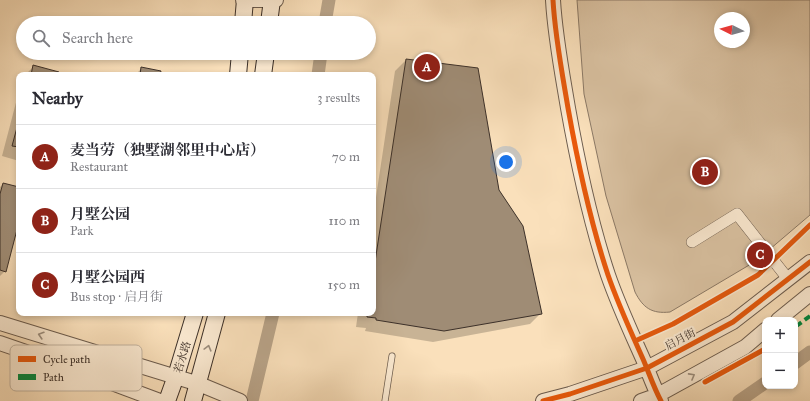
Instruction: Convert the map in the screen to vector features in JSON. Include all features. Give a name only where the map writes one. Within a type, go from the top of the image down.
[{"type":"main road","points":[[243,16],[244,0]]},
{"type":"main road","points":[[270,16],[272,0]]},
{"type":"main road","points":[[238,72],[239,60]]},
{"type":"main road","points":[[263,72],[265,60]]},
{"type":"main road","name":"若水路","points":[[167,401],[194,316]]},
{"type":"main road","name":"若水路","points":[[193,401],[199,384],[216,316]]},
{"type":"street","points":[[244,0],[276,0]]},
{"type":"street","points":[[553,0],[564,84],[575,142],[590,208],[608,275],[660,398]]},
{"type":"street","points":[[692,242],[737,214],[788,279]]},
{"type":"street","name":"启月街","points":[[542,401],[570,394],[647,368],[733,322],[810,262]]},
{"type":"street","points":[[782,317],[810,294]]},
{"type":"street","points":[[0,323],[73,345]]},
{"type":"street","points":[[641,401],[660,398],[745,347],[762,333]]},
{"type":"street","points":[[0,343],[10,346]]},
{"type":"street","points":[[142,366],[199,384],[236,400]]},
{"type":"street","points":[[133,391],[160,401]]},
{"type":"lane","points":[[385,401],[392,356]]},
{"type":"shaded area","points":[[577,0],[810,0],[810,215],[756,261],[670,312],[658,312],[645,306],[635,292],[606,196],[584,94]]},
{"type":"building","points":[[406,59],[478,68],[499,190],[523,226],[542,314],[444,331],[376,320],[376,318],[367,317],[376,316],[376,255]]},
{"type":"building","points":[[33,65],[59,72],[32,72]]},
{"type":"building","points":[[141,67],[161,71],[161,72],[140,72]]},
{"type":"building","points":[[16,131],[16,147],[12,146]]},
{"type":"building","points":[[3,183],[16,186],[16,234],[6,272],[0,270],[0,194]]},
{"type":"waterway","points":[[326,16],[329,0]]},
{"type":"waterway","points":[[318,72],[320,60]]},
{"type":"waterway","points":[[252,401],[272,316]]},
{"type":"waterway","points":[[798,361],[810,352]]},
{"type":"waterway","points":[[739,401],[762,385]]},
{"type":"marked path","points":[[798,325],[810,316]]},
{"type":"cycle path","points":[[553,0],[557,40],[568,108],[590,213],[616,297],[661,401]]},
{"type":"cycle path","points":[[635,341],[673,324],[758,275],[810,225]]},
{"type":"cycle path","points":[[543,401],[570,394],[647,368],[733,322],[810,262]]},
{"type":"cycle path","points":[[705,382],[762,351]]},
{"type":"place","name":"麦当劳（独墅湖邻里中心店）","points":[[427,67]]},
{"type":"place","name":"月墅公园","points":[[705,172]]},
{"type":"place","name":"月墅公园西","points":[[760,255]]}]
